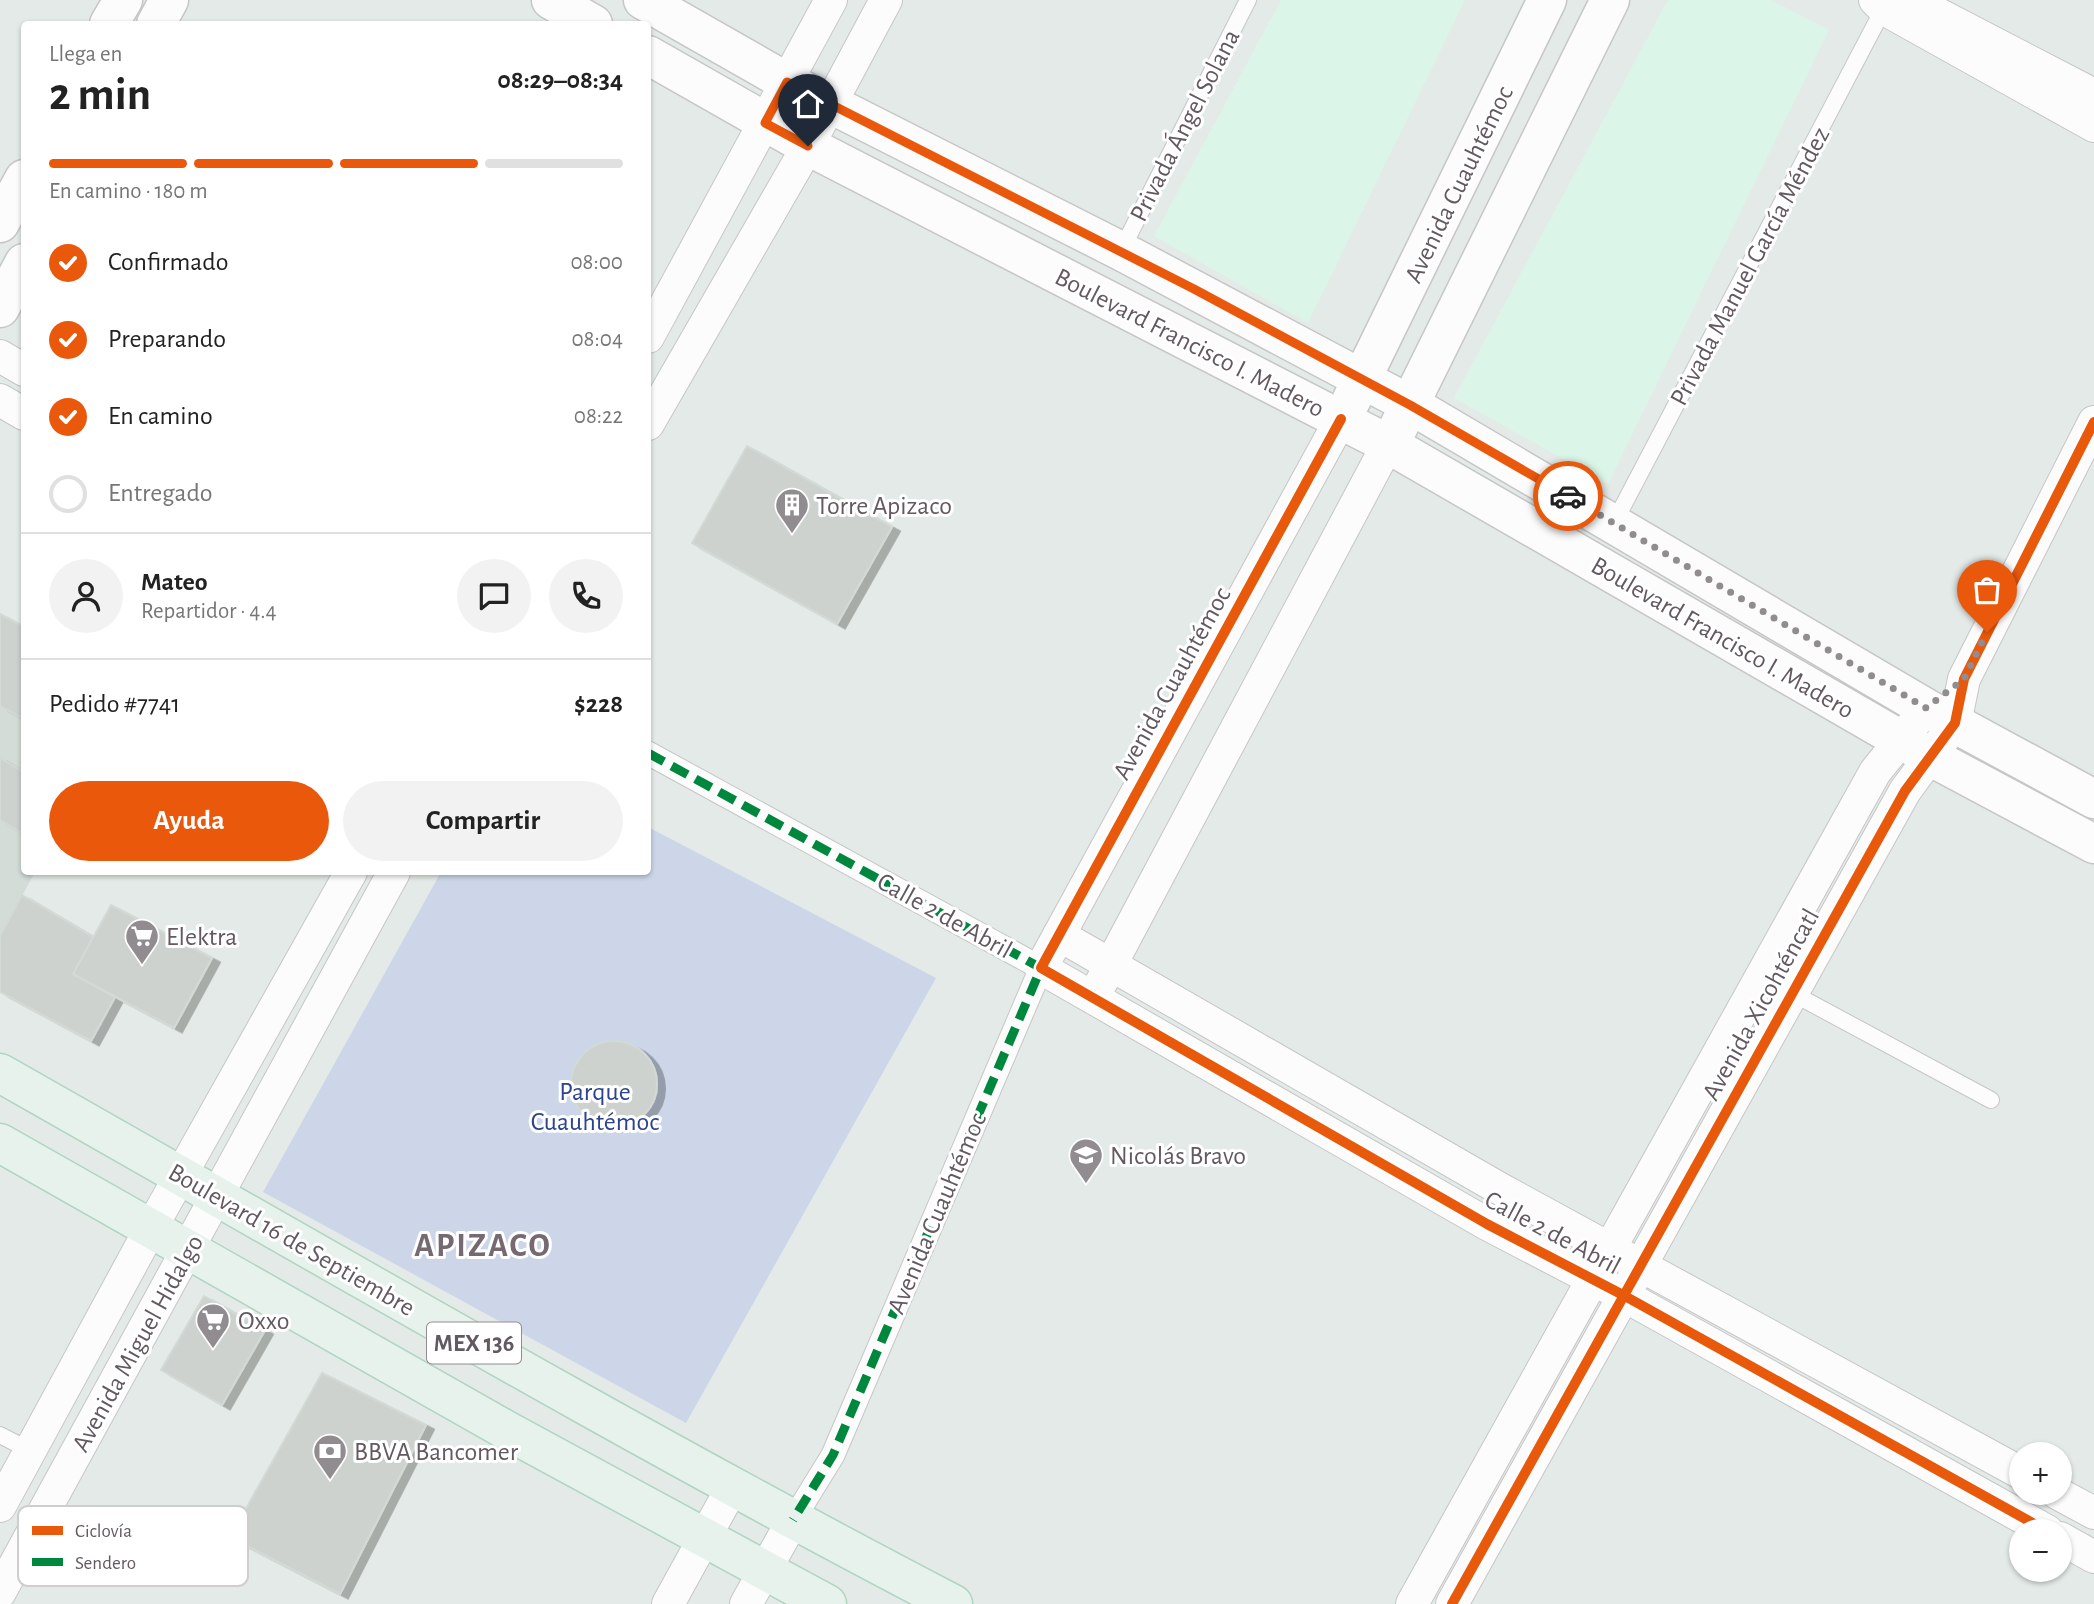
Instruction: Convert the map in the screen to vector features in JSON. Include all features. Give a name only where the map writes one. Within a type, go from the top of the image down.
[{"type":"main road","points":[[111,21],[123,0]]},
{"type":"main road","points":[[158,21],[169,0]]},
{"type":"main road","points":[[551,0],[588,21]]},
{"type":"main road","name":"Boulevard Francisco I. Madero","points":[[643,0],[787,82],[1121,251],[1363,379],[1614,523],[1940,716],[2094,799]]},
{"type":"main road","name":"Avenida Cuauhtémoc","points":[[1341,419],[1547,0]]},
{"type":"main road","name":"Avenida Cuauhtémoc","points":[[1388,444],[1410,405],[1609,0]]},
{"type":"main road","name":"Boulevard Francisco I. Madero","points":[[651,57],[808,146],[1388,444],[1915,748],[2094,844]]},
{"type":"main road","points":[[0,223],[21,184]]},
{"type":"main road","points":[[0,308],[21,269]]},
{"type":"main road","name":"Boulevard 16 de Septiembre","points":[[0,1073],[536,1379],[953,1604]]},
{"type":"main road","name":"MEX 136","points":[[0,1143],[506,1430],[827,1604]]},
{"type":"street","points":[[651,332],[831,0]]},
{"type":"street","points":[[651,419],[808,146],[886,0]]},
{"type":"street","points":[[1890,2],[2094,95]]},
{"type":"street","points":[[1890,2],[2094,127]]},
{"type":"street","points":[[0,356],[21,368]]},
{"type":"street","points":[[0,400],[21,412]]},
{"type":"street","name":"Avenida Cuauhtémoc","points":[[746,1604],[833,1455],[1041,968],[1341,419]]},
{"type":"street","name":"Avenida Xicohténcatl","points":[[1412,1604],[1875,772],[1915,748],[1964,679],[2094,422]]},
{"type":"street","name":"Avenida Cuauhtémoc","points":[[1093,996],[1112,966],[1388,444]]},
{"type":"street","name":"Avenida Xicohténcatl","points":[[1452,1604],[1905,790],[1915,748]]},
{"type":"street","name":"Calle 2 de Abril","points":[[651,755],[1093,996],[1487,1224],[1623,1295],[2025,1519]]},
{"type":"street","name":"Avenida Miguel Hidalgo","points":[[0,1506],[151,1228],[349,875]]},
{"type":"street","name":"Avenida Miguel Hidalgo","points":[[47,1506],[392,875]]},
{"type":"street","points":[[1793,918],[1824,937]]},
{"type":"street","name":"Calle 2 de Abril","points":[[1059,935],[1502,1190],[2009,1466]]},
{"type":"street","points":[[1698,1088],[1729,1107]]},
{"type":"street","points":[[1375,1160],[1394,1129]]},
{"type":"street","points":[[1487,1224],[1502,1190]]},
{"type":"street","points":[[1807,1397],[1824,1367]]},
{"type":"street","points":[[49,1414],[86,1436]]},
{"type":"street","points":[[1498,1449],[1528,1466]]},
{"type":"street","points":[[1963,1486],[1986,1454]]},
{"type":"street","points":[[668,1604],[733,1486]]},
{"type":"street","points":[[2072,1501],[2094,1513]]},
{"type":"street","points":[[2072,1545],[2094,1557]]},
{"type":"street","name":"Avenida Miguel Hidalgo","points":[[0,1592],[18,1559]]},
{"type":"lane","name":"Privada Ángel Solana","points":[[1121,251],[1248,0]]},
{"type":"lane","name":"Privada Manuel García Méndez","points":[[1614,523],[1890,2]]},
{"type":"lane","points":[[1792,993],[1991,1100]]},
{"type":"lane","points":[[0,1435],[31,1451]]},
{"type":"shaded area","points":[[1281,0],[1465,0],[1308,323],[1154,236]]},
{"type":"shaded area","points":[[1668,0],[1771,0],[1829,30],[1608,484],[1454,398]]},
{"type":"shaded area","points":[[0,614],[21,625],[21,875],[33,875],[0,936]]},
{"type":"green space","name":"Parque Cuauhtémoc","points":[[651,829],[936,978],[686,1423],[263,1192],[439,875],[651,875]]},
{"type":"building","name":"Torre Apizaco","points":[[747,446],[892,527],[837,624],[692,543]]},
{"type":"building","points":[[0,614],[21,625],[21,717],[0,706]]},
{"type":"building","points":[[0,758],[21,770],[21,832],[0,820]]},
{"type":"building","points":[[22,895],[93,937],[73,974],[115,997],[91,1041],[0,992],[0,936]]},
{"type":"building","name":"Elektra","points":[[111,905],[212,958],[174,1028],[73,974]]},
{"type":"building","points":[[614,1041],[638,1048],[650,1060],[657,1084],[650,1108],[638,1120],[614,1127],[590,1120],[578,1108],[571,1084],[578,1060],[590,1048]]},
{"type":"building","name":"Oxxo","points":[[204,1296],[265,1330],[222,1405],[161,1370]]},
{"type":"building","name":"BBVA Bancomer","points":[[322,1373],[426,1425],[340,1594],[248,1546],[247,1506]]},
{"type":"marked path","points":[[651,755],[1041,968],[833,1455],[793,1520]]},
{"type":"cycle path","points":[[1341,419],[1041,968],[1487,1224],[1623,1295],[2025,1519]]},
{"type":"cycle path","points":[[1452,1604],[1905,791],[1955,723],[1964,679],[2094,422]]},
{"type":"way so far","points":[[1568,496],[1926,708],[1964,679],[1987,632]]},
{"type":"place","name":"Torre Apizaco","points":[[792,535]]},
{"type":"place","name":"Elektra","points":[[142,966]]},
{"type":"place","name":"Nicolás Bravo","points":[[1086,1185]]},
{"type":"place","name":"Oxxo","points":[[213,1350]]},
{"type":"place","name":"BBVA Bancomer","points":[[330,1481]]},
{"type":"district","name":"APIZACO","points":[[483,1244]]},
{"type":"route","points":[[808,146],[765,123],[787,82],[1194,289],[1410,405],[1568,496]]}]
